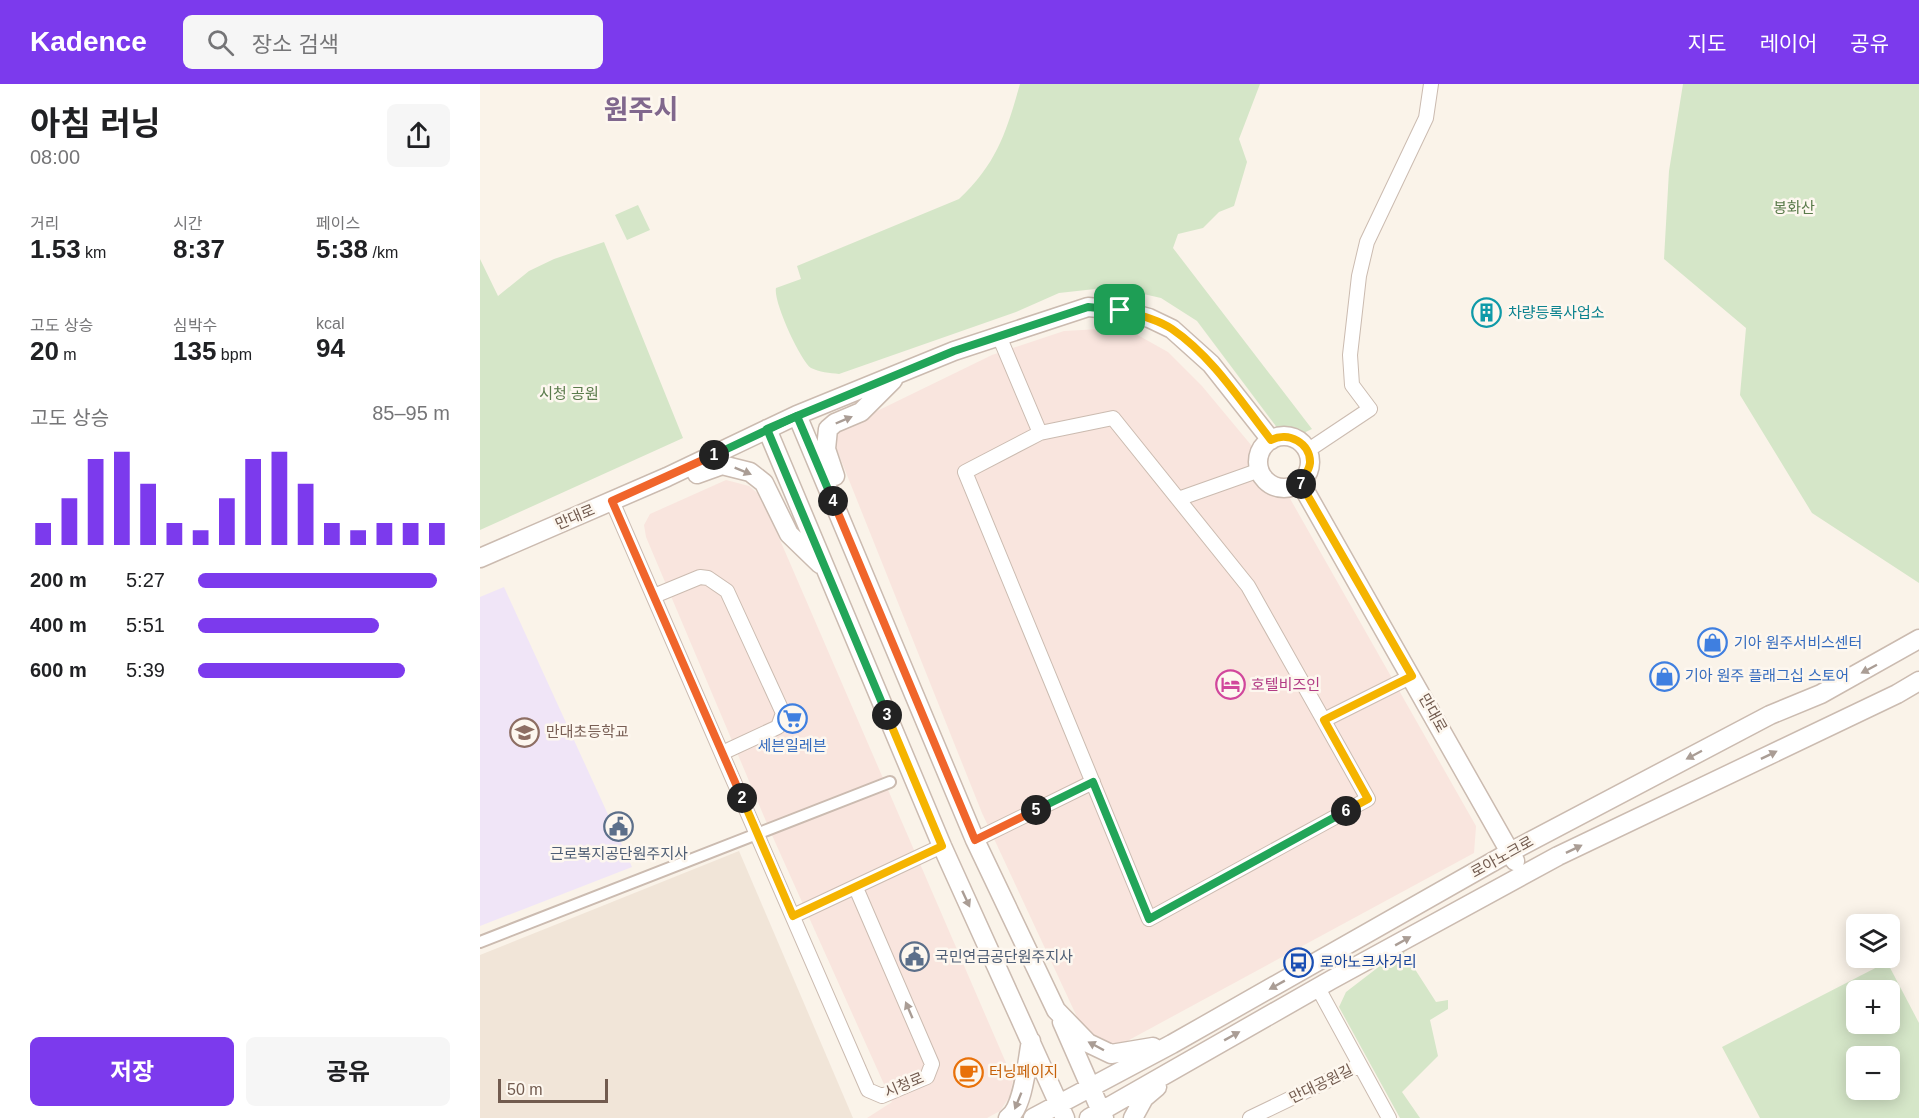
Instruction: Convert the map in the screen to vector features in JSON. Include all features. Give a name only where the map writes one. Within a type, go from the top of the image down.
[{"type":"street","points":[[1307,451],[1370,410],[1352,386],[1350,355],[1359,276],[1371,233],[1426,118],[1431,84]]},
{"type":"street","points":[[1098,1116],[1090,1086],[975,840],[797,416],[999,336],[1088,307],[1120,310],[1149,318],[1172,329],[1211,364],[1271,440]]},
{"type":"street","points":[[999,336],[1040,433]]},
{"type":"street","points":[[853,549],[841,489],[828,460],[826,437],[828,429],[835,423],[861,412],[901,373]]},
{"type":"street","name":"만대로","points":[[480,558],[667,477],[797,416]]},
{"type":"street","points":[[1113,418],[1178,499],[1248,586],[1368,799],[1149,919],[965,472],[1040,433],[1113,418]]},
{"type":"street","points":[[767,429],[942,846],[1062,1111],[1033,1118]]},
{"type":"street","points":[[1284,436],[1293,438],[1307,451],[1310,464],[1308,472],[1300,482],[1290,488],[1273,486],[1266,481],[1260,470],[1258,457],[1271,440],[1284,436]]},
{"type":"street","points":[[667,477],[699,473],[722,465],[750,472],[764,483],[789,534],[826,570]]},
{"type":"street","points":[[1178,499],[1260,470]]},
{"type":"street","name":"만대로","points":[[1300,482],[1412,676],[1523,876]]},
{"type":"street","name":"시청로","points":[[612,501],[868,1090],[878,1096],[927,1077],[932,1064],[856,888]]},
{"type":"street","points":[[654,596],[700,577],[708,578],[727,591],[783,713],[778,728],[722,753]]},
{"type":"street","name":"로아노크로","points":[[1062,1111],[1090,1086],[1172,1044],[1510,852],[1770,715],[1821,694],[1919,639]]},
{"type":"street","points":[[1324,720],[1412,676]]},
{"type":"street","name":"로아노크로","points":[[1098,1116],[1181,1065],[1523,876],[1897,694],[1919,681]]},
{"type":"street","points":[[480,942],[890,782]]},
{"type":"street","points":[[975,840],[1093,782]]},
{"type":"street","points":[[793,916],[942,846]]},
{"type":"street","points":[[1318,988],[1389,1118]]},
{"type":"street","points":[[1056,1010],[1088,1043],[1111,1054],[1172,1044]]},
{"type":"street","points":[[1008,1118],[1013,1115],[1022,1091],[1031,1041]]},
{"type":"street","points":[[1133,1118],[1144,1098],[1181,1065]]},
{"type":"street","name":"만대공원길","points":[[1250,1118],[1360,1065]]},
{"type":"shaded area","points":[[1100,329],[1134,333],[1168,352],[1202,386],[1256,451],[1270,477],[1284,488],[1476,826],[1474,853],[1118,1046],[1084,1032],[982,813],[833,440],[834,432],[992,355],[1064,331]]},
{"type":"shaded area","points":[[726,480],[749,486],[761,496],[1013,1079],[1010,1096],[1000,1111],[987,1118],[867,1118],[892,1102],[771,833],[646,537],[644,525],[650,514]]},
{"type":"shaded area","name":"만대초등학교","points":[[504,587],[632,867],[480,926],[480,597]]},
{"type":"shaded area","points":[[739,851],[853,1118],[480,1118],[480,955]]},
{"type":"green space","points":[[1020,84],[1260,84],[1239,139],[1247,162],[1234,206],[1219,212],[1203,228],[1178,234],[1173,248],[1312,429],[1293,438],[1284,437],[1197,321],[1161,298],[1113,287],[1059,293],[1016,312],[839,374],[811,368],[806,363],[783,317],[776,288],[801,279],[797,266],[959,199],[983,173],[991,160],[1005,132]]},
{"type":"green space","name":"봉화산","points":[[1683,84],[1919,84],[1919,583],[1812,513],[1740,395],[1746,328],[1664,259],[1669,171]]},
{"type":"green space","points":[[638,205],[650,230],[627,240],[615,215]]},
{"type":"green space","name":"시청 공원","points":[[604,242],[683,438],[480,530],[480,259],[498,296],[529,271],[554,259]]},
{"type":"green space","points":[[1402,949],[1436,1002],[1448,1000],[1448,1009],[1430,1020],[1438,1056],[1402,1092],[1420,1118],[1400,1118],[1339,1007],[1346,992]]},
{"type":"green space","points":[[1875,968],[1890,968],[1896,980],[1852,980]]},
{"type":"green space","points":[[1846,983],[1846,1034],[1900,1034],[1900,987],[1919,1023],[1919,1118],[1760,1118],[1722,1047]]},
{"type":"place","name":"차량등록사업소","points":[[1487,313]]},
{"type":"place","name":"기아 원주서비스센터","points":[[1713,643]]},
{"type":"place","name":"기아 원주 플래그십 스토어","points":[[1664,676]]},
{"type":"place","name":"호텔비즈인","points":[[1230,685]]},
{"type":"place","name":"세븐일레븐","points":[[792,719]]},
{"type":"place","name":"만대초등학교","points":[[525,732]]},
{"type":"place","name":"근로복지공단원주지사","points":[[619,827]]},
{"type":"place","name":"국민연금공단원주지사","points":[[914,957]]},
{"type":"place","name":"로아노크사거리","points":[[1299,962]]},
{"type":"place","name":"터닝페이지","points":[[968,1072]]},
{"type":"district","name":"원주시","points":[[641,110]]},
{"type":"route","points":[[1120,310],[1088,307],[954,351],[797,416],[767,429],[612,501],[793,916],[942,846],[767,429],[797,416],[975,840],[1093,782],[1149,919],[1368,799],[1324,720],[1412,676],[1300,482],[1308,472],[1310,464],[1306,448],[1293,438],[1284,436],[1271,440],[1211,364],[1172,329],[1149,318],[1120,310]]}]
